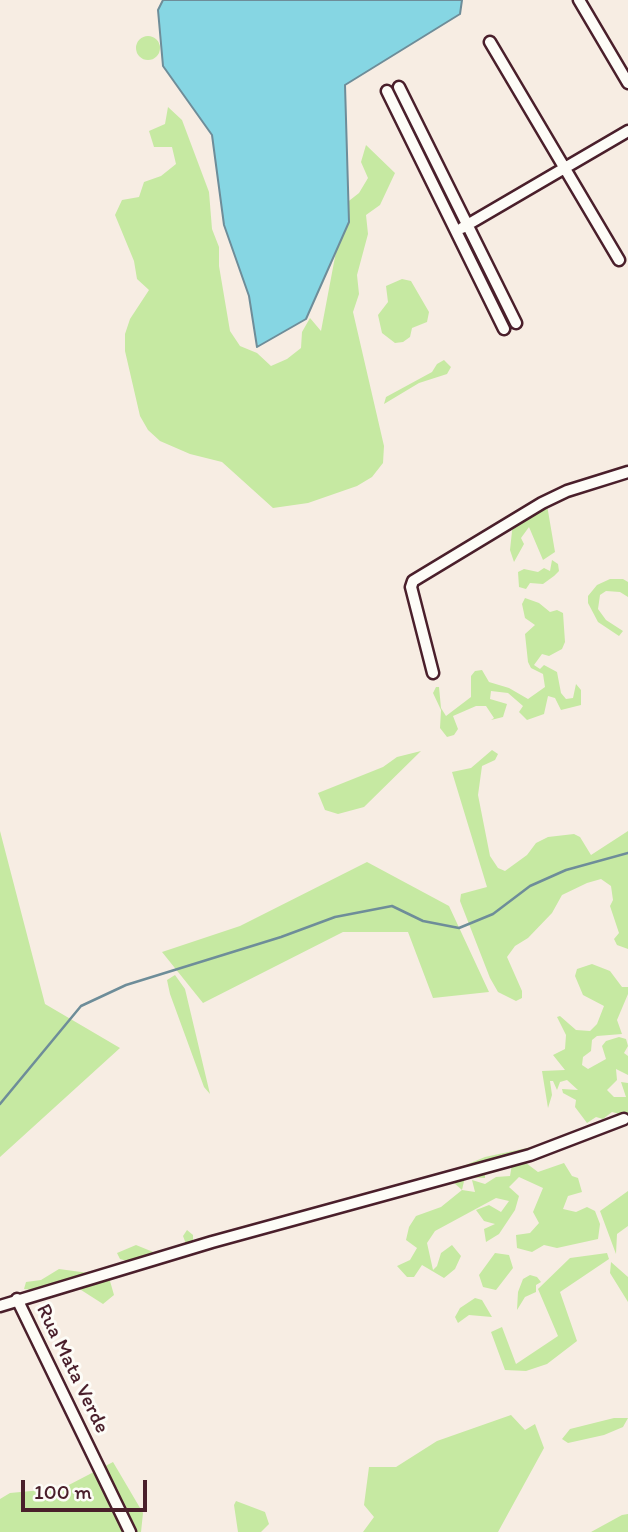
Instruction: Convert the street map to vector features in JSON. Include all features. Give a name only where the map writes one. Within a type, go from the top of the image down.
[{"type":"street","points":[[579,0],[628,83]]},
{"type":"street","points":[[490,42],[619,260]]},
{"type":"street","points":[[398,87],[516,323]]},
{"type":"street","points":[[387,91],[504,329]]},
{"type":"street","points":[[455,233],[628,131]]},
{"type":"street","points":[[433,673],[411,587],[413,581],[542,503],[568,491],[628,472]]},
{"type":"street","points":[[0,1306],[212,1242],[530,1156],[624,1119]]},
{"type":"street","name":"Rua Mata Verde","points":[[17,1299],[130,1532]]},
{"type":"green space","points":[[148,36],[156,40],[160,48],[156,56],[148,60],[140,56],[136,48],[140,40]]},
{"type":"green space","points":[[168,107],[182,120],[209,192],[212,229],[219,247],[219,266],[230,331],[240,346],[257,353],[271,366],[287,359],[301,348],[302,332],[310,318],[321,331],[345,204],[359,193],[368,178],[361,162],[366,145],[395,173],[380,205],[366,215],[368,234],[357,275],[359,294],[353,312],[384,446],[383,463],[372,477],[357,486],[308,503],[273,508],[222,462],[190,454],[160,441],[148,430],[140,416],[125,351],[125,334],[130,319],[149,290],[137,279],[134,261],[115,215],[122,200],[139,197],[144,182],[161,176],[176,164],[172,147],[154,147],[149,131],[165,124]]},
{"type":"green space","points":[[402,279],[411,281],[429,312],[427,322],[412,328],[410,337],[403,342],[395,343],[382,333],[378,315],[388,302],[386,286]]},
{"type":"green space","points":[[444,360],[451,367],[447,374],[419,383],[384,404],[386,397],[432,372],[437,364]]},
{"type":"green space","points":[[547,505],[555,552],[543,560],[529,527],[521,538],[524,544],[514,562],[510,550],[513,522]]},
{"type":"green space","points":[[552,560],[558,564],[559,571],[554,576],[543,584],[530,583],[526,589],[519,587],[518,572],[524,569],[538,572],[544,568],[550,571]]},
{"type":"green space","points":[[610,579],[623,579],[628,582],[628,597],[620,592],[606,591],[600,595],[598,609],[606,620],[623,631],[619,636],[598,622],[588,603],[588,596],[597,585]]},
{"type":"green space","points":[[525,598],[539,603],[550,612],[557,610],[563,613],[565,642],[562,649],[549,656],[542,654],[534,665],[540,669],[544,665],[557,672],[561,693],[566,699],[573,698],[576,684],[581,690],[581,705],[561,710],[555,698],[548,696],[544,714],[527,720],[519,712],[523,706],[508,693],[491,691],[490,699],[507,704],[503,717],[491,720],[494,718],[486,706],[476,706],[453,716],[458,729],[454,735],[447,737],[440,728],[441,710],[433,693],[436,687],[439,687],[441,708],[446,716],[471,697],[471,676],[475,671],[482,670],[489,682],[509,688],[528,699],[545,687],[543,674],[531,668],[528,662],[525,634],[535,625],[525,618],[522,604]]},
{"type":"green space","points":[[492,750],[498,754],[495,760],[482,766],[478,795],[490,856],[498,868],[505,871],[527,855],[536,843],[548,837],[574,834],[580,837],[591,855],[628,831],[628,949],[617,945],[614,939],[619,933],[610,906],[613,900],[611,886],[601,879],[587,883],[562,895],[552,913],[528,938],[515,946],[507,957],[522,991],[522,998],[516,1001],[498,992],[490,978],[460,901],[461,894],[487,887],[452,772],[471,768]]},
{"type":"green space","points":[[421,751],[364,807],[338,814],[325,810],[318,793],[383,767],[397,757]]},
{"type":"green space","points":[[0,831],[45,1004],[120,1048],[0,1157]]},
{"type":"green space","points":[[367,862],[449,906],[489,992],[433,998],[408,932],[343,932],[203,1003],[162,952],[240,926]]},
{"type":"green space","points":[[592,964],[610,971],[622,987],[628,987],[628,994],[617,1020],[622,1034],[597,1036],[592,1040],[591,1051],[583,1057],[582,1065],[588,1069],[606,1059],[602,1046],[606,1041],[619,1037],[626,1039],[628,1046],[624,1053],[628,1056],[628,1075],[616,1069],[617,1080],[607,1090],[614,1097],[626,1097],[621,1082],[628,1083],[628,1116],[612,1112],[603,1119],[596,1117],[587,1123],[575,1107],[576,1100],[563,1093],[562,1089],[578,1090],[567,1080],[560,1082],[557,1090],[553,1081],[550,1081],[552,1095],[548,1108],[542,1071],[565,1070],[553,1055],[565,1049],[566,1035],[557,1017],[560,1016],[576,1030],[590,1031],[597,1024],[604,1006],[583,995],[575,976],[577,969]]},
{"type":"green space","points":[[175,975],[185,989],[210,1094],[204,1087],[170,994],[167,980]]},
{"type":"green space","points":[[536,1146],[542,1154],[538,1159],[531,1161],[525,1158],[514,1163],[526,1163],[538,1172],[564,1163],[572,1176],[578,1178],[582,1192],[568,1196],[563,1209],[576,1212],[587,1207],[595,1211],[600,1224],[598,1239],[557,1248],[544,1245],[532,1252],[517,1248],[516,1235],[530,1233],[539,1223],[533,1212],[543,1188],[519,1177],[509,1187],[519,1196],[515,1210],[499,1234],[486,1242],[484,1229],[495,1224],[484,1221],[476,1210],[489,1205],[501,1212],[509,1201],[496,1198],[435,1231],[427,1243],[433,1270],[441,1253],[452,1245],[461,1256],[455,1269],[444,1278],[422,1265],[414,1277],[407,1277],[397,1266],[410,1260],[417,1248],[406,1240],[409,1227],[416,1216],[441,1207],[462,1190],[453,1182],[426,1190],[420,1187],[420,1180],[434,1178],[485,1157]],"holes":[[[512,1164],[510,1176],[496,1177],[485,1184],[472,1180],[475,1192],[462,1190],[465,1177],[485,1178],[485,1172]]]},
{"type":"green space","points":[[628,1191],[628,1226],[617,1234],[616,1254],[600,1211]]},
{"type":"green space","points":[[187,1230],[193,1235],[193,1243],[215,1246],[181,1259],[159,1261],[127,1261],[120,1259],[117,1253],[136,1245],[163,1256],[183,1250],[186,1244],[183,1236]]},
{"type":"green space","points":[[495,1253],[509,1255],[513,1268],[496,1290],[483,1287],[479,1275]]},
{"type":"green space","points":[[607,1253],[609,1259],[560,1292],[577,1341],[547,1364],[526,1371],[505,1370],[491,1332],[502,1327],[516,1364],[558,1336],[538,1289],[570,1258]]},
{"type":"green space","points":[[611,1262],[628,1277],[628,1302],[610,1273]]},
{"type":"green space","points":[[59,1269],[96,1274],[110,1281],[114,1295],[103,1304],[78,1288],[53,1296],[45,1291],[24,1289],[26,1282],[41,1280]]},
{"type":"green space","points":[[530,1275],[541,1282],[536,1285],[536,1292],[525,1297],[517,1310],[518,1292],[523,1279]]},
{"type":"green space","points":[[475,1298],[482,1300],[492,1317],[469,1315],[458,1323],[455,1317],[460,1308]]},
{"type":"green space","points":[[511,1415],[525,1430],[535,1424],[544,1448],[498,1532],[363,1532],[374,1517],[364,1505],[369,1467],[396,1467],[437,1441]]},
{"type":"green space","points":[[614,1418],[628,1418],[623,1427],[604,1435],[568,1443],[562,1439],[570,1429]]},
{"type":"green space","points":[[113,1462],[143,1513],[141,1532],[0,1532],[0,1499],[10,1493],[63,1488]]},
{"type":"green space","points":[[236,1501],[265,1512],[269,1524],[261,1532],[238,1532],[234,1505]]},
{"type":"green space","points":[[628,1514],[628,1532],[591,1532],[622,1515]]},
{"type":"water","points":[[163,0],[462,0],[460,14],[345,85],[349,222],[306,319],[257,347],[249,296],[224,225],[212,135],[163,66],[158,10]]},
{"type":"waterway","points":[[0,1104],[81,1006],[126,985],[281,937],[335,917],[392,906],[423,921],[459,928],[493,914],[530,886],[566,870],[628,853]]}]
